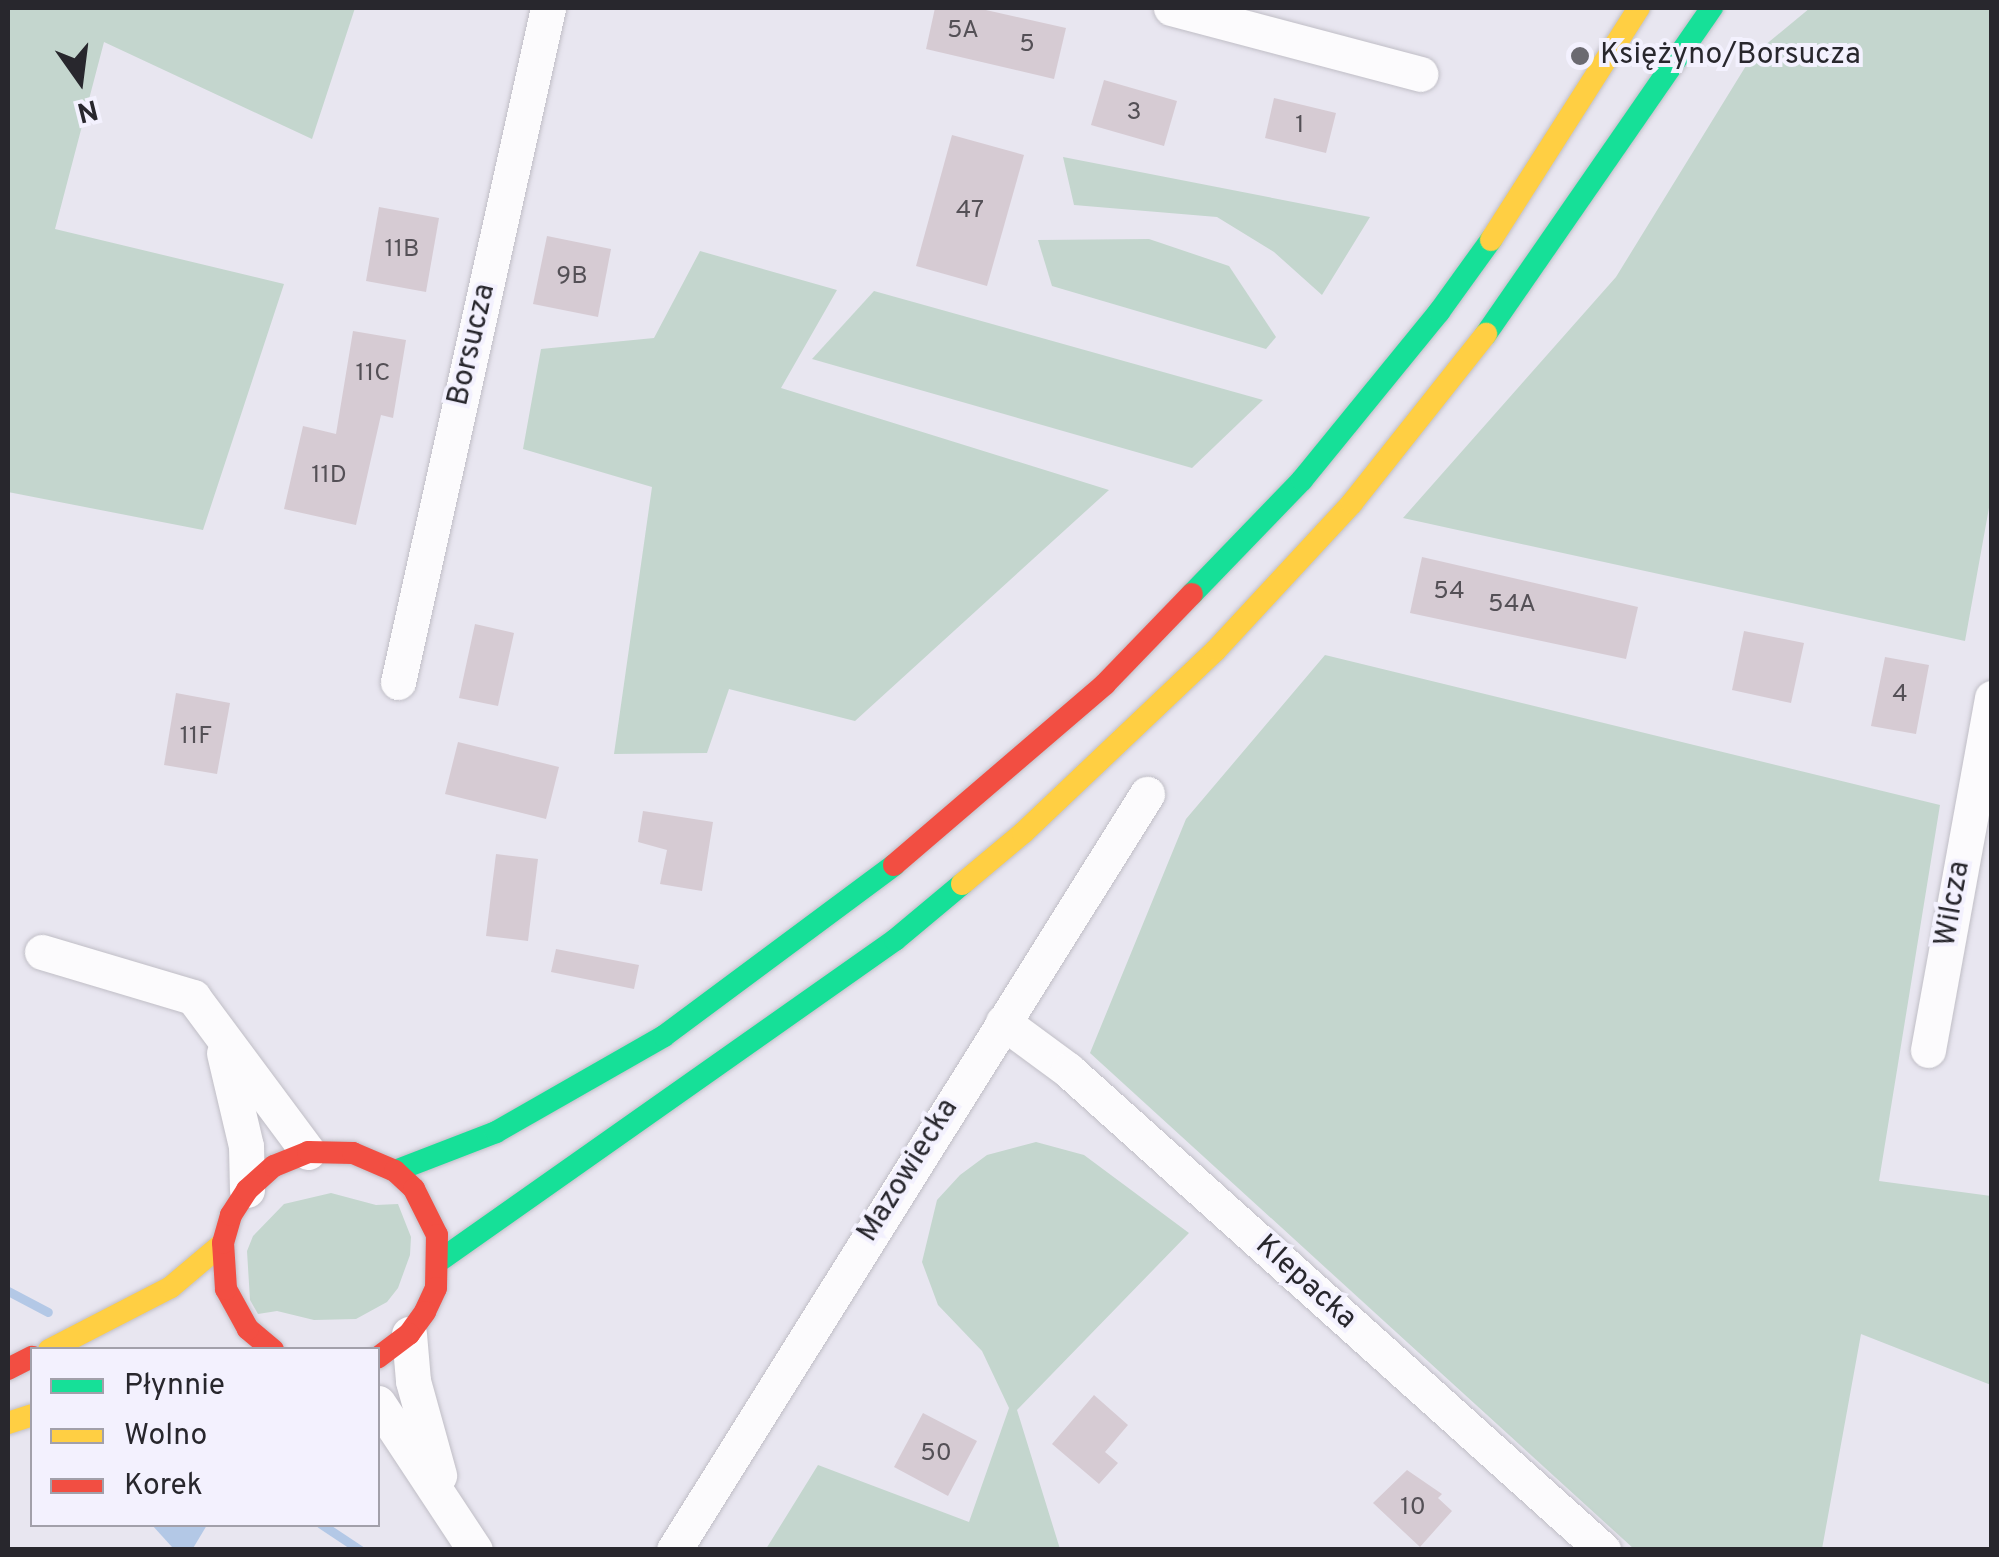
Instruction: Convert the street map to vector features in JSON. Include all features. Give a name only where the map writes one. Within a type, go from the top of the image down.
[{"type":"main road","points":[[395,1171],[496,1132],[664,1036],[869,886],[1105,684],[1302,480],[1439,312],[1527,190],[1640,8]]},
{"type":"main road","points":[[439,1261],[894,940],[1023,833],[1216,650],[1352,504],[1437,399],[1496,322],[1712,8]]},
{"type":"main road","points":[[268,1347],[234,1310],[222,1266],[223,1243],[231,1215],[246,1190],[274,1166],[308,1152],[354,1153],[395,1171],[428,1211],[439,1261],[436,1288],[409,1334],[380,1356]]},
{"type":"main road","points":[[56,1347],[170,1287],[223,1243]]},
{"type":"street","name":"Borsucza","points":[[398,682],[548,8]]},
{"type":"street","points":[[1171,8],[1420,74]]},
{"type":"street","name":"Wilcza","points":[[1928,1050],[1981,816],[1992,698]]},
{"type":"street","name":"Mazowiecka","points":[[674,1550],[1147,794]]},
{"type":"street","points":[[42,952],[193,997],[308,1152]]},
{"type":"street","name":"Klepacka","points":[[1002,1022],[1068,1070],[1603,1550]]},
{"type":"street","points":[[220,1038],[246,1146],[246,1190]]},
{"type":"street","points":[[409,1334],[413,1380],[446,1500]]},
{"type":"street","points":[[380,1405],[446,1500],[475,1550]]},
{"type":"shaded area","points":[[8,8],[355,8],[312,139],[104,42],[55,229],[284,284],[203,530],[8,492]]},
{"type":"shaded area","points":[[1810,8],[1991,8],[1992,491],[1965,641],[1403,518],[1616,277],[1752,56]]},
{"type":"shaded area","points":[[1063,157],[1370,217],[1322,295],[1274,252],[1217,217],[1074,205]]},
{"type":"shaded area","points":[[1149,239],[1229,266],[1276,337],[1266,349],[1052,286],[1038,240]]},
{"type":"shaded area","points":[[700,251],[837,290],[781,388],[1109,490],[855,721],[729,689],[707,753],[614,754],[652,487],[523,449],[541,349],[654,338]]},
{"type":"shaded area","points":[[874,291],[1263,400],[1192,468],[812,359]]},
{"type":"shaded area","points":[[1325,655],[1940,805],[1879,1181],[1991,1196],[1991,1385],[1861,1334],[1822,1549],[1634,1549],[1090,1053],[1186,819]]},
{"type":"shaded area","points":[[1036,1142],[1084,1155],[1189,1233],[1017,1410],[1060,1549],[766,1549],[818,1465],[969,1522],[1009,1408],[982,1351],[938,1305],[922,1262],[937,1200],[960,1175],[987,1155]]},
{"type":"shaded area","points":[[331,1193],[376,1205],[398,1204],[411,1237],[410,1255],[398,1288],[387,1302],[356,1319],[314,1320],[277,1311],[258,1314],[250,1300],[247,1251],[253,1236],[284,1204]]},
{"type":"water","points":[[155,1527],[206,1527],[192,1550],[172,1547]]},
{"type":"building","points":[[935,8],[977,8],[1066,28],[1054,79],[926,49]]},
{"type":"building","points":[[1104,80],[1177,101],[1164,146],[1091,125]]},
{"type":"building","points":[[1274,98],[1336,113],[1326,153],[1265,138]]},
{"type":"building","points":[[952,135],[1024,155],[987,286],[916,266]]},
{"type":"building","points":[[379,207],[439,218],[426,292],[366,281]]},
{"type":"building","points":[[547,236],[611,249],[598,317],[533,304]]},
{"type":"building","points":[[353,331],[406,340],[393,418],[381,415],[356,525],[284,509],[303,426],[336,434]]},
{"type":"building","points":[[1422,557],[1638,607],[1626,659],[1410,613]]},
{"type":"building","points":[[475,624],[514,633],[498,706],[459,698]]},
{"type":"building","points":[[1744,631],[1804,643],[1791,703],[1732,690]]},
{"type":"building","points":[[1885,657],[1929,665],[1916,734],[1871,726]]},
{"type":"building","points":[[176,693],[230,703],[217,774],[164,765]]},
{"type":"building","points":[[458,742],[559,767],[546,819],[445,794]]},
{"type":"building","points":[[643,811],[713,822],[702,891],[660,884],[667,850],[638,842]]},
{"type":"building","points":[[496,854],[538,859],[528,941],[486,936]]},
{"type":"building","points":[[556,949],[639,965],[634,989],[551,972]]},
{"type":"building","points":[[1094,1395],[1128,1425],[1105,1452],[1118,1463],[1099,1484],[1052,1444]]},
{"type":"building","points":[[923,1413],[977,1441],[948,1496],[894,1467]]},
{"type":"building","points":[[1407,1470],[1442,1494],[1438,1498],[1452,1511],[1420,1547],[1373,1503]]},
{"type":"waterway","points":[[8,1291],[48,1312]]},
{"type":"waterway","points":[[326,1527],[360,1550]]},
{"type":"traffic: fast","points":[[1486,334],[1712,8]]},
{"type":"traffic: fast","points":[[1192,594],[1302,480],[1439,312],[1491,240]]},
{"type":"traffic: fast","points":[[395,1171],[496,1132],[664,1036],[894,865]]},
{"type":"traffic: fast","points":[[439,1261],[895,940],[962,884]]},
{"type":"traffic: slow","points":[[1491,240],[1639,8]]},
{"type":"traffic: slow","points":[[962,884],[1023,833],[1216,650],[1352,503],[1486,334]]},
{"type":"traffic: slow","points":[[55,1347],[171,1287],[223,1243]]},
{"type":"traffic: slow","points":[[8,1423],[30,1416]]},
{"type":"traffic: jam","points":[[894,865],[1105,684],[1192,594]]},
{"type":"traffic: jam","points":[[269,1347],[248,1329],[226,1289],[223,1243],[231,1215],[247,1190],[274,1166],[308,1152],[353,1153],[395,1171],[414,1189],[437,1235],[436,1288],[425,1312],[409,1334],[380,1356]]},
{"type":"traffic: jam","points":[[8,1369],[30,1358]]},
{"type":"place","name":"Księżyno/Borsucza","points":[[1580,56]]}]
